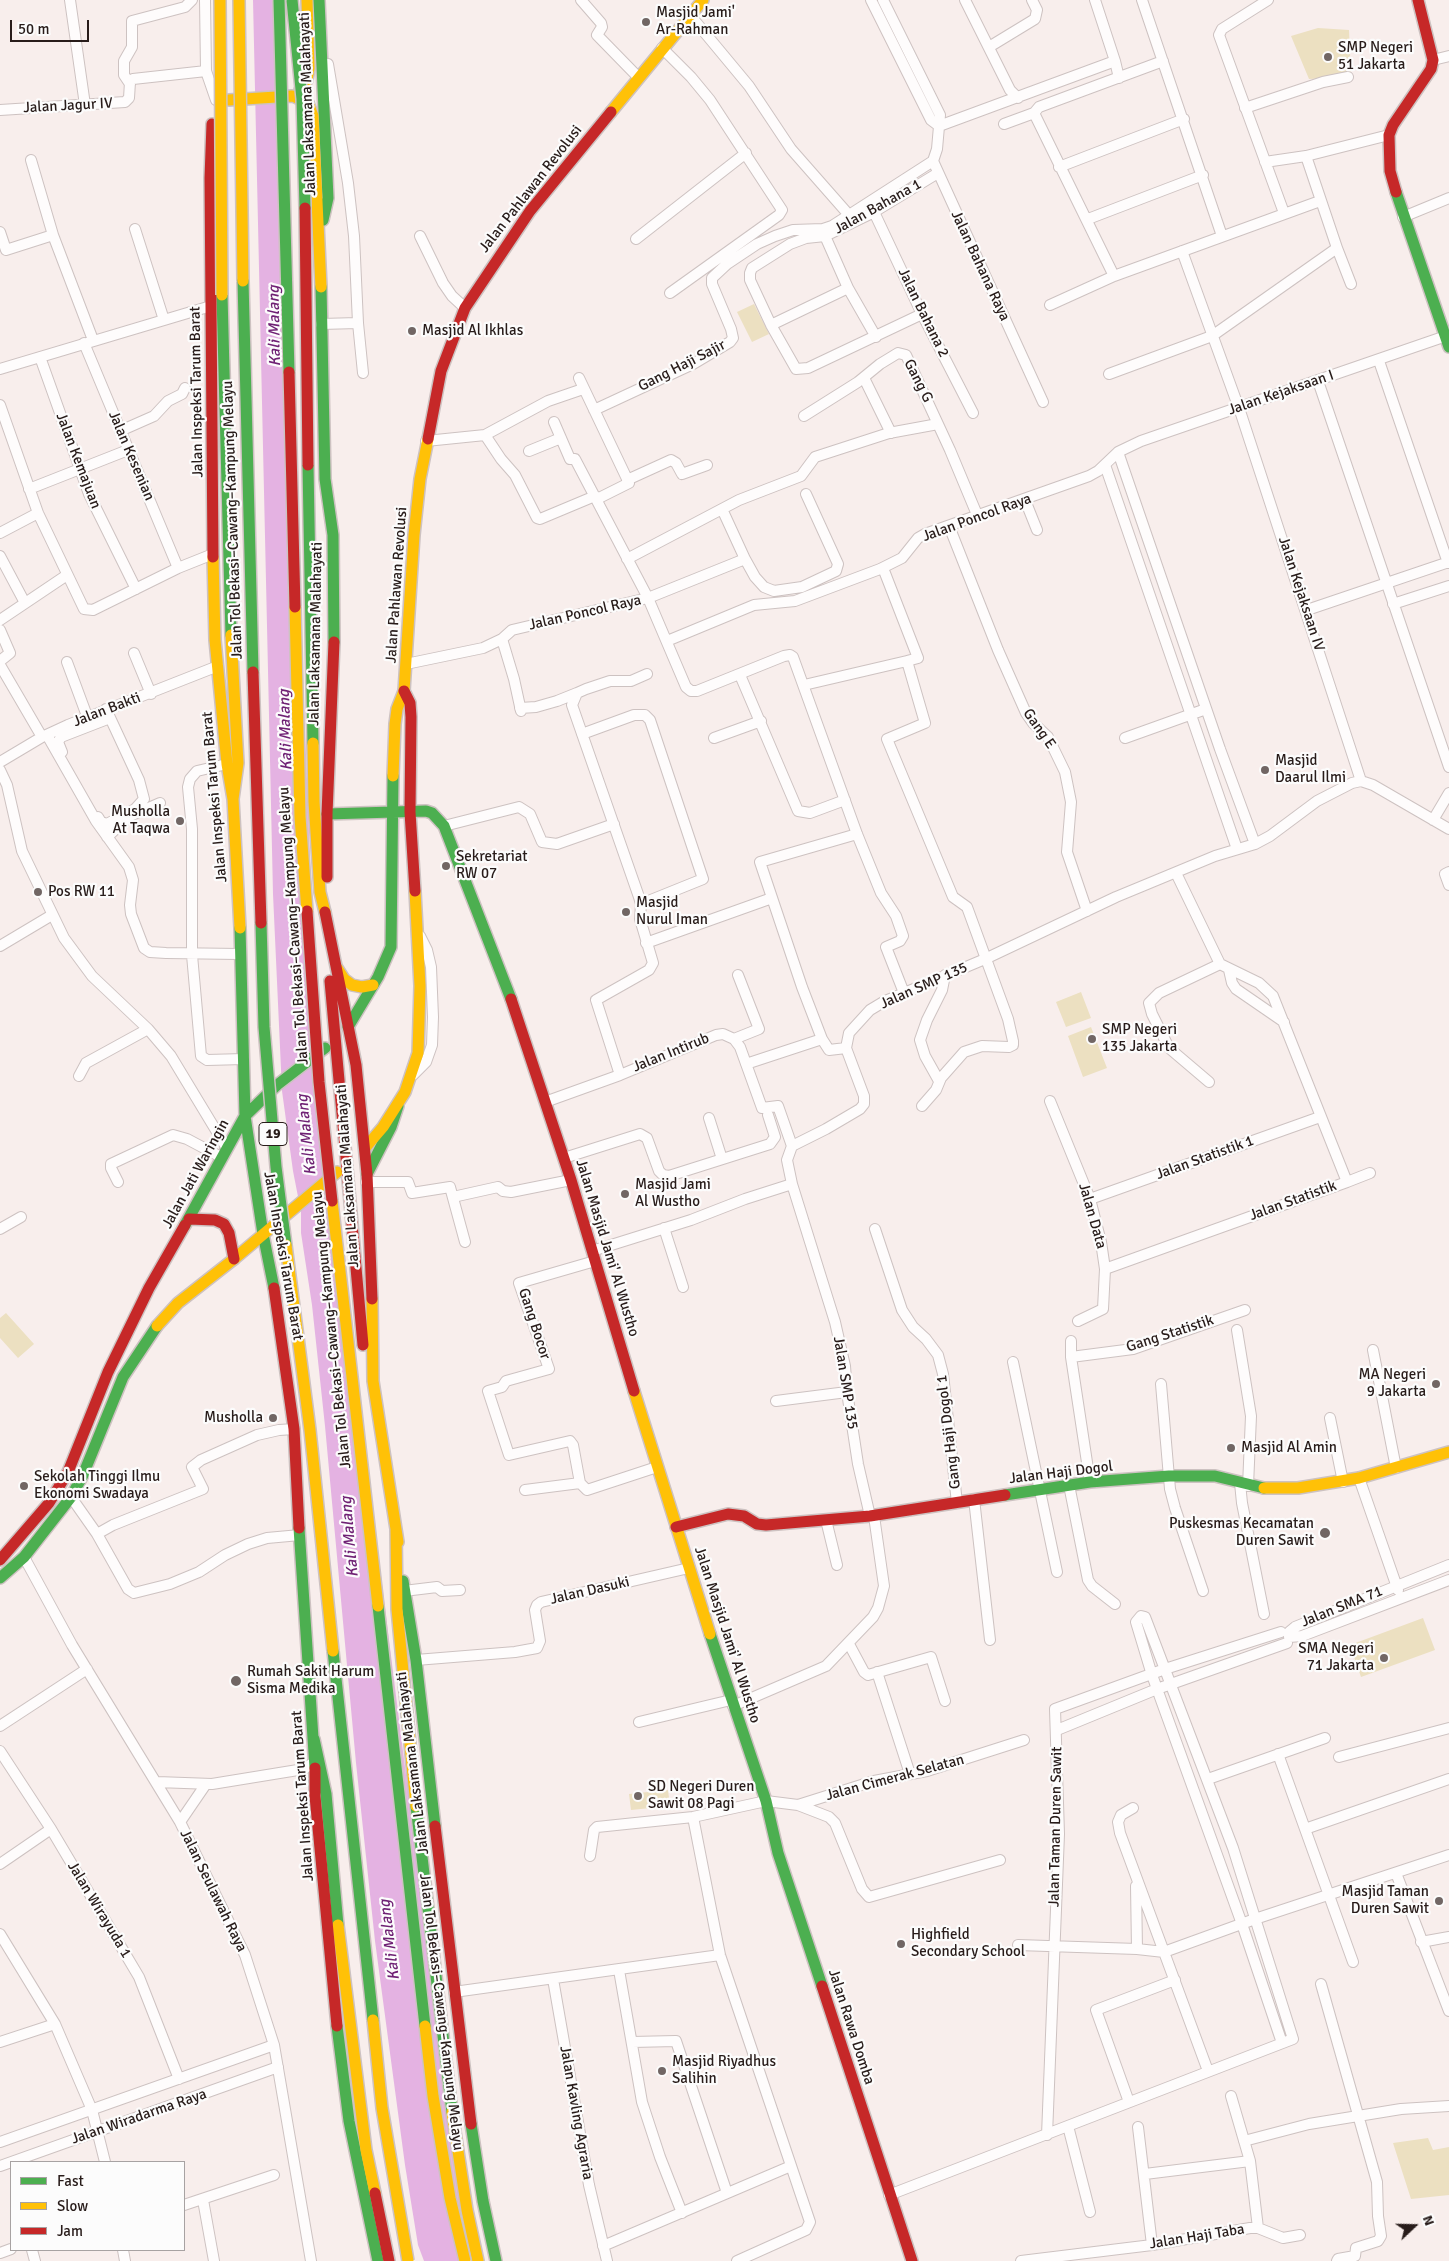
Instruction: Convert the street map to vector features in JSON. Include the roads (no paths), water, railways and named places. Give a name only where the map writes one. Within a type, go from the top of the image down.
[{"type":"main road","points":[[220,0],[222,295],[226,482],[231,652],[238,763],[233,799]]},
{"type":"main road","name":"Jalan Tol Bekasi–Cawang–Kampung Melayu","points":[[239,0],[244,409],[264,1027],[276,1167],[310,1430],[382,2108],[408,2261]]},
{"type":"main road","name":"Jalan Tol Bekasi–Cawang–Kampung Melayu","points":[[279,0],[300,817],[319,1082],[434,2096],[450,2198],[465,2261]]},
{"type":"main road","points":[[292,0],[302,99],[305,174],[314,802],[320,892],[325,912]]},
{"type":"main road","name":"Jalan Laksamana Malahayati","points":[[307,0],[309,68],[307,80],[292,96],[308,104],[313,116],[315,187],[320,237],[325,478],[333,535],[334,595],[327,814],[328,894],[325,912],[335,1039],[345,1132],[342,1167],[363,1349],[373,1380]]},
{"type":"main road","name":"Jalan Laksamana Malahayati","points":[[319,0],[328,198],[320,237]]},
{"type":"main road","name":"Jalan Pahlawan Revolusi","points":[[391,813],[397,709],[404,691],[414,535],[426,441],[440,371],[465,308],[530,211],[703,0]]},
{"type":"main road","points":[[1418,0],[1433,60],[1431,69],[1393,125],[1389,135],[1390,171],[1403,217],[1447,342]]},
{"type":"main road","points":[[217,103],[292,96]]},
{"type":"main road","name":"Jalan Inspeksi Tarum Barat","points":[[217,103],[213,109],[210,178],[213,554],[218,666],[227,764],[233,799],[238,872],[245,1116],[263,1234],[275,1290],[294,1429],[314,1762],[340,2056],[349,2121],[378,2261]]},
{"type":"main road","name":"Jalan Pahlawan Revolusi","points":[[404,691],[410,703],[411,717],[410,812]]},
{"type":"main road","points":[[327,814],[426,811],[432,813],[444,826]]},
{"type":"main road","points":[[367,1178],[391,1127],[411,1077],[418,1053],[420,1032],[417,930],[410,812]]},
{"type":"main road","name":"Jalan Jati Waringin","points":[[1,1558],[49,1503],[68,1472],[115,1358],[149,1288],[190,1219],[223,1152],[245,1116],[277,1085],[322,1051],[348,1027],[373,985],[391,947],[393,904],[391,813]]},
{"type":"main road","name":"Jalan Masjid Jami' Al Wustho","points":[[444,826],[508,988],[571,1180],[689,1568],[732,1703],[766,1801]]},
{"type":"main road","name":"Jalan Laksamana Malahayati","points":[[325,912],[356,1065],[367,1178],[374,1356],[373,1380],[379,1429],[416,1660],[454,1992],[477,2168],[496,2261]]},
{"type":"main road","points":[[337,968],[344,979],[352,985],[362,987],[373,985]]},
{"type":"main road","points":[[0,1578],[24,1557],[71,1497],[83,1475],[123,1377],[151,1332],[178,1302],[297,1207],[364,1148],[398,1106]]},
{"type":"main road","points":[[190,1219],[215,1220],[224,1224],[229,1233],[234,1259]]},
{"type":"main road","name":"Jalan Haji Dogol","points":[[676,1527],[728,1514],[744,1516],[757,1524],[766,1525],[872,1516],[1090,1482],[1169,1476],[1215,1476],[1244,1484],[1298,1488],[1343,1482],[1449,1452]]},
{"type":"main road","points":[[396,1530],[397,1609],[408,1735],[450,2092],[467,2210],[478,2261]]},
{"type":"main road","points":[[314,1739],[326,1794],[335,1900],[366,2150],[389,2261]]},
{"type":"main road","name":"Jalan Rawa Domba","points":[[766,1801],[778,1853],[912,2261]]},
{"type":"street","points":[[70,0],[85,104]]},
{"type":"street","points":[[581,0],[601,23],[602,27],[597,35],[638,77]]},
{"type":"street","points":[[871,0],[931,120],[939,126]]},
{"type":"street","points":[[965,0],[1010,90],[1018,98]]},
{"type":"street","points":[[989,47],[1035,19],[1038,14],[1032,0]]},
{"type":"street","points":[[1095,0],[1115,61],[1118,78]]},
{"type":"street","points":[[1142,0],[1203,175],[1222,236]]},
{"type":"street","points":[[1268,0],[1222,28],[1218,35],[1284,213]]},
{"type":"street","points":[[130,84],[124,75],[124,61],[132,47],[132,21],[185,7],[191,2],[205,2],[206,71],[217,103]]},
{"type":"street","points":[[878,14],[885,5],[940,114],[937,149],[933,161]]},
{"type":"street","points":[[690,15],[749,86],[791,149],[849,215]]},
{"type":"street","points":[[321,25],[348,183],[354,236],[358,324],[363,373]]},
{"type":"street","points":[[662,48],[691,77],[710,100],[782,210],[779,215],[670,293]]},
{"type":"street","points":[[1433,60],[1449,56]]},
{"type":"street","points":[[939,126],[1115,61]]},
{"type":"street","points":[[1004,124],[1034,113],[1039,108],[1163,61]]},
{"type":"street","name":"Jalan Jagur IV","points":[[0,110],[125,102],[130,98],[130,84],[135,78],[206,71]]},
{"type":"street","points":[[1245,108],[1323,82],[1348,77]]},
{"type":"street","points":[[1034,113],[1059,167],[1088,219],[1114,276]]},
{"type":"street","points":[[1059,167],[1184,119]]},
{"type":"street","points":[[1265,162],[1306,156],[1389,135]]},
{"type":"street","points":[[636,239],[746,153]]},
{"type":"street","points":[[1306,156],[1320,201],[1352,284]]},
{"type":"street","name":"Jalan Kesenian","points":[[31,160],[88,342],[120,432],[178,568]]},
{"type":"street","name":"Gang Haji Sajir","points":[[594,410],[693,364],[730,342],[733,338],[731,329],[712,284],[712,278],[727,264],[766,240],[794,230],[827,228],[933,161]]},
{"type":"street","name":"Jalan Bahana Raya","points":[[933,161],[1042,402]]},
{"type":"street","name":"Jalan Bahana 1","points":[[876,337],[808,368],[796,369],[771,325],[750,280],[752,268],[799,240],[825,236],[874,212],[938,173]]},
{"type":"street","points":[[1088,219],[1203,175]]},
{"type":"street","points":[[1403,217],[1449,198]]},
{"type":"street","points":[[1050,305],[1114,276],[1320,201]]},
{"type":"street","name":"Jalan Bahana 2","points":[[874,212],[922,314],[973,413]]},
{"type":"street","points":[[135,229],[164,320]]},
{"type":"street","points":[[0,232],[3,251],[53,235]]},
{"type":"street","points":[[420,236],[443,284],[465,308]]},
{"type":"street","points":[[825,236],[848,288],[876,337],[922,314]]},
{"type":"street","points":[[1109,374],[1212,336],[1337,248]]},
{"type":"street","name":"Jalan Kejaksaan IV","points":[[1182,251],[1307,610],[1361,781]]},
{"type":"street","points":[[771,325],[848,288]]},
{"type":"street","points":[[0,369],[211,306]]},
{"type":"street","points":[[322,324],[358,324]]},
{"type":"street","name":"Jalan Kejaksaan I","points":[[1118,452],[1141,440],[1379,361],[1447,342]]},
{"type":"street","name":"Gang G","points":[[804,416],[898,354],[906,355],[978,517]]},
{"type":"street","name":"Jalan Kemajuan","points":[[40,357],[79,471],[136,590]]},
{"type":"street","points":[[1307,610],[1448,562],[1379,361]]},
{"type":"street","points":[[485,435],[501,459],[515,475],[537,518],[540,519],[629,485],[579,378]]},
{"type":"street","points":[[864,378],[891,433]]},
{"type":"street","points":[[1318,381],[1449,767]]},
{"type":"street","points":[[120,432],[154,416],[168,401],[182,394],[185,388]]},
{"type":"street","points":[[426,441],[485,435],[548,401],[583,389]]},
{"type":"street","points":[[0,405],[38,513],[80,604],[87,611],[136,590],[178,568],[213,554]]},
{"type":"street","points":[[554,422],[570,460],[575,459],[648,598],[746,559]]},
{"type":"street","points":[[627,559],[722,509],[801,476],[815,457],[891,433],[938,424]]},
{"type":"street","points":[[529,451],[560,438]]},
{"type":"street","points":[[29,489],[79,471],[128,450]]},
{"type":"street","points":[[1118,452],[1206,709],[1255,844]]},
{"type":"street","name":"Jalan Poncol Raya","points":[[406,664],[483,648],[502,639],[512,630],[648,598],[667,641],[754,605],[795,601],[883,568],[902,558],[918,538],[1089,476],[1118,452]]},
{"type":"street","points":[[627,480],[670,460],[676,463],[682,474],[707,464]]},
{"type":"street","points":[[1105,464],[1237,849]]},
{"type":"street","points":[[722,509],[755,577],[764,587],[774,591],[802,587],[836,571],[838,564],[806,494]]},
{"type":"street","points":[[1025,500],[1037,530]]},
{"type":"street","points":[[0,532],[38,513]]},
{"type":"street","name":"Gang E","points":[[949,526],[994,641],[1026,713],[1034,724],[1048,737],[1064,772],[1071,802],[1067,852],[1087,911]]},
{"type":"street","points":[[0,556],[25,603]]},
{"type":"street","points":[[804,685],[918,658],[883,568]]},
{"type":"street","points":[[0,620],[66,575]]},
{"type":"street","points":[[1393,604],[1449,586]]},
{"type":"street","points":[[0,630],[10,652],[0,663],[96,821],[132,874],[131,914],[144,948],[150,952],[192,955],[239,954]]},
{"type":"street","points":[[502,639],[521,709],[536,707],[600,683],[631,681],[647,674]]},
{"type":"street","points":[[667,641],[681,679],[691,691],[697,691],[740,675],[784,656],[790,655],[792,657],[804,685],[857,834],[881,893],[896,916],[903,936],[900,941],[886,948],[904,993]]},
{"type":"street","points":[[134,653],[151,694]]},
{"type":"street","points":[[907,661],[925,724],[887,739],[953,897],[967,907],[1008,1019],[1014,1044],[1002,1048],[987,1045],[973,1048],[958,1058],[939,1081],[936,1090],[922,1106]]},
{"type":"street","points":[[67,662],[87,716]]},
{"type":"street","name":"Jalan Bakti","points":[[0,762],[45,736],[87,716],[108,714],[218,666]]},
{"type":"street","points":[[740,675],[798,811],[803,814],[810,813],[845,800]]},
{"type":"street","points":[[577,693],[572,705],[641,904],[640,919],[646,943],[772,898]]},
{"type":"street","points":[[1125,738],[1206,709]]},
{"type":"street","points":[[108,714],[139,780],[144,799],[135,809],[107,824],[101,822],[84,794],[58,742],[61,737],[108,714]]},
{"type":"street","points":[[582,734],[634,715],[645,715],[650,720],[703,879],[641,904]]},
{"type":"street","points":[[714,738],[761,722]]},
{"type":"street","points":[[227,764],[197,772],[190,779],[188,787],[192,828],[192,955],[201,1056],[207,1060],[244,1059]]},
{"type":"street","points":[[0,770],[6,785],[22,851],[64,938],[92,976],[148,1029],[172,1056],[223,1152]]},
{"type":"street","points":[[1361,781],[1373,785],[1449,829]]},
{"type":"street","name":"Jalan SMP 135","points":[[846,1048],[849,1033],[870,1010],[1087,911],[1176,873],[1237,849],[1255,844],[1270,836],[1317,801],[1361,781]]},
{"type":"street","points":[[1433,820],[1449,793]]},
{"type":"street","points":[[107,837],[135,814],[160,803]]},
{"type":"street","points":[[444,826],[519,806],[530,814],[542,842],[557,844],[614,824]]},
{"type":"street","points":[[738,975],[759,1029],[734,1039],[746,1064],[762,1108],[778,1106],[792,1146],[860,1109],[864,1104],[864,1096],[846,1048],[830,1050],[822,1039],[802,987],[760,862],[857,834]]},
{"type":"street","points":[[1449,872],[1445,874],[1449,885]]},
{"type":"street","points":[[1176,873],[1220,964],[1159,993],[1149,1002],[1152,1014],[1169,1048],[1210,1082]]},
{"type":"street","points":[[0,946],[52,915]]},
{"type":"street","name":"Jalan Intirub","points":[[620,1075],[596,1000],[653,966],[646,943]]},
{"type":"street","name":"Jalan Statistik","points":[[1105,1269],[1346,1182],[1273,996],[1267,989],[1243,974],[1229,970],[1220,964]]},
{"type":"street","name":"Jalan Statistik","points":[[1229,970],[1232,983],[1236,989],[1284,1022]]},
{"type":"street","points":[[939,1081],[925,1056],[920,1040],[927,1020],[942,990],[945,976]]},
{"type":"street","points":[[79,1076],[86,1063],[148,1029]]},
{"type":"street","name":"Jalan Intirub","points":[[545,1102],[620,1075],[716,1035],[724,1034],[734,1039]]},
{"type":"street","points":[[746,1064],[822,1039]]},
{"type":"street","name":"Jalan Data","points":[[1050,1101],[1090,1199],[1101,1242],[1105,1269],[1103,1309],[1078,1321]]},
{"type":"street","points":[[564,1158],[640,1134],[647,1138],[659,1171],[663,1175],[669,1176],[773,1141],[776,1137],[768,1115]]},
{"type":"street","name":"Jalan Statistik 1","points":[[1090,1199],[1320,1117]]},
{"type":"street","points":[[708,1118],[722,1159]]},
{"type":"street","points":[[118,1182],[111,1164],[173,1135],[187,1138],[223,1152]]},
{"type":"street","name":"Jalan SMP 135","points":[[638,1722],[732,1703],[826,1666],[849,1644],[878,1608],[884,1586],[872,1516],[858,1464],[845,1366],[835,1322],[792,1184],[787,1160],[792,1146]]},
{"type":"street","points":[[1346,1182],[1370,1173]]},
{"type":"street","points":[[367,1178],[408,1182],[412,1193],[450,1187],[465,1242]]},
{"type":"street","points":[[453,1197],[498,1187],[503,1191],[511,1192],[571,1180]]},
{"type":"street","points":[[594,1256],[664,1228],[792,1184]]},
{"type":"street","points":[[0,1229],[21,1217]]},
{"type":"street","points":[[664,1228],[683,1287]]},
{"type":"street","name":"Gang Haji Dogol 1","points":[[875,1229],[902,1310],[913,1327],[926,1338],[938,1355],[943,1374],[957,1502]]},
{"type":"street","name":"Gang Bocor","points":[[580,1483],[573,1445],[570,1441],[509,1456],[488,1392],[502,1387],[506,1382],[549,1369],[519,1282],[594,1256]]},
{"type":"street","name":"Gang Statistik","points":[[1071,1357],[1133,1348],[1245,1310]]},
{"type":"street","points":[[1237,1330],[1251,1416],[1242,1502],[1264,1614]]},
{"type":"street","points":[[1072,1341],[1071,1357],[1090,1482]]},
{"type":"street","points":[[1373,1350],[1396,1468]]},
{"type":"street","points":[[1013,1362],[1058,1572]]},
{"type":"street","points":[[1161,1384],[1169,1476],[1175,1508],[1204,1591]]},
{"type":"street","points":[[776,1401],[847,1392]]},
{"type":"street","points":[[1330,1418],[1343,1482]]},
{"type":"street","points":[[97,1534],[113,1525],[203,1489],[192,1467],[201,1460],[257,1435],[294,1429]]},
{"type":"street","points":[[525,1490],[580,1483],[587,1490],[593,1490],[657,1467]]},
{"type":"street","points":[[1359,1478],[1401,1598]]},
{"type":"street","points":[[1069,1485],[1088,1580],[1092,1586],[1115,1604]]},
{"type":"street","points":[[71,1497],[97,1534],[128,1589],[134,1593],[170,1584],[199,1572],[225,1555],[248,1544],[267,1538],[300,1534]]},
{"type":"street","points":[[974,1499],[990,1640]]},
{"type":"street","points":[[826,1520],[837,1564]]},
{"type":"street","name":"Jalan Seulawah Raya","points":[[24,1557],[87,1669],[180,1822],[245,1955],[274,2045],[311,2261]]},
{"type":"street","name":"Jalan SMA 71","points":[[1449,1565],[1294,1626],[1289,1632],[1289,1637],[1302,1636],[1449,1580]]},
{"type":"street","name":"Jalan Dasuki","points":[[416,1660],[533,1650],[539,1646],[535,1610],[536,1605],[541,1602],[689,1568]]},
{"type":"street","points":[[404,1591],[437,1587],[442,1591],[460,1590]]},
{"type":"street","points":[[889,2195],[1293,2039],[1233,1848],[1145,1617],[1141,1616],[1136,1622],[1152,1675],[1242,1924],[1282,2043]]},
{"type":"street","name":"Jalan SMA 71","points":[[1055,1709],[1165,1669],[1281,1632]]},
{"type":"street","name":"Jalan SMA 71","points":[[1057,1730],[1157,1689],[1287,1643]]},
{"type":"street","points":[[849,1644],[864,1672],[868,1675],[931,1657],[945,1701]]},
{"type":"street","points":[[0,1726],[87,1669]]},
{"type":"street","points":[[877,1672],[910,1774]]},
{"type":"street","name":"Jalan Taman Duren Sawit","points":[[1047,2135],[1053,1944],[1059,1834],[1055,1709]]},
{"type":"street","points":[[1339,1757],[1449,1728]]},
{"type":"street","points":[[1208,1779],[1325,1738]]},
{"type":"street","name":"Jalan Cimerak Selatan","points":[[766,1801],[798,1806],[874,1781],[927,1771],[1024,1740]]},
{"type":"street","name":"Jalan Wirayuda 1","points":[[0,1751],[51,1829],[139,1977],[179,2079]]},
{"type":"street","points":[[1278,1754],[1353,1962]]},
{"type":"street","points":[[157,1782],[206,1784],[304,1769],[314,1762]]},
{"type":"street","points":[[1305,1829],[1449,1779]]},
{"type":"street","points":[[180,1822],[206,1784]]},
{"type":"street","points":[[590,1856],[594,1830],[597,1827],[693,1818],[766,1801]]},
{"type":"street","points":[[798,1806],[829,1817],[835,1822],[862,1889],[869,1897],[1000,1860]]},
{"type":"street","points":[[1133,1808],[1124,1812],[1118,1822],[1136,1878],[1208,2071]]},
{"type":"street","points":[[693,1818],[720,1955],[810,2222],[809,2226],[737,2261]]},
{"type":"street","points":[[0,1864],[51,1829]]},
{"type":"street","points":[[1018,1944],[1053,1944],[1164,1952],[1255,1919],[1449,1855]]},
{"type":"street","points":[[1433,1860],[1449,1861]]},
{"type":"street","points":[[1396,1873],[1449,2011]]},
{"type":"street","points":[[1136,1878],[1137,1949]]},
{"type":"street","points":[[1421,1942],[1449,1937]]},
{"type":"street","points":[[2,1940],[55,2024],[92,2110],[105,2161]]},
{"type":"street","points":[[454,1992],[720,1955]]},
{"type":"street","points":[[619,1970],[642,2102],[660,2157],[682,2213]]},
{"type":"street","points":[[1261,1980],[1273,1974]]},
{"type":"street","name":"Jalan Kavling Agraria","points":[[553,1978],[589,2185],[608,2261]]},
{"type":"street","points":[[1129,2102],[1096,2010],[1175,1980]]},
{"type":"street","points":[[1321,1984],[1377,2182],[1378,2216],[1382,2236],[1378,2241],[1356,2248],[1354,2257],[1338,2259],[1337,2261]]},
{"type":"street","points":[[0,2042],[55,2024]]},
{"type":"street","points":[[632,2042],[676,2041],[727,2193]]},
{"type":"street","name":"Jalan Wiradarma Raya","points":[[0,2142],[274,2045]]},
{"type":"street","name":"Jalan Wiradarma Raya","points":[[17,2161],[278,2067]]},
{"type":"street","name":"Jalan Haji Taba","points":[[1021,2261],[1152,2245],[1229,2230],[1258,2228],[1250,2161],[1231,2096]]},
{"type":"street","points":[[1244,2141],[1309,2124],[1420,2107],[1449,2106]]},
{"type":"street","points":[[1068,2126],[1090,2212]]},
{"type":"street","points":[[1138,2127],[1152,2245]]},
{"type":"street","points":[[1145,2174],[1250,2161]]},
{"type":"street","points":[[603,2246],[791,2166]]},
{"type":"street","points":[[185,2205],[274,2175]]},
{"type":"street","points":[[203,2200],[214,2261]]},
{"type":"street","points":[[1258,2228],[1283,2238],[1300,2235]]},
{"type":"water","name":"Kali Malang","points":[[253,0],[276,0],[319,1082],[467,2261],[424,2261],[418,2245],[405,2165],[375,1941],[312,1305],[301,1233],[301,1212],[293,1171],[282,1091],[273,894]]},
{"type":"place","name":"Masjid Jami' Ar-Rahman","points":[[646,22]]},
{"type":"place","name":"SMP Negeri 51 Jakarta","points":[[1328,57]]},
{"type":"place","name":"Masjid Al Ikhlas","points":[[412,331]]},
{"type":"place","name":"Masjid Daarul Ilmi","points":[[1265,770]]},
{"type":"place","name":"Musholla At Taqwa","points":[[180,821]]},
{"type":"place","name":"Sekretariat RW 07","points":[[446,866]]},
{"type":"place","name":"Pos RW 11","points":[[38,892]]},
{"type":"place","name":"Masjid Nurul Iman","points":[[626,912]]},
{"type":"place","name":"SMP Negeri 135 Jakarta","points":[[1092,1039]]},
{"type":"place","name":"Masjid Jami Al Wustho","points":[[625,1194]]},
{"type":"place","name":"MA Negeri 9 Jakarta","points":[[1436,1384]]},
{"type":"place","name":"Musholla","points":[[273,1418]]},
{"type":"place","name":"Masjid Al Amin","points":[[1231,1448]]},
{"type":"place","name":"Sekolah Tinggi Ilmu Ekonomi Swadaya","points":[[24,1486]]},
{"type":"place","name":"Puskesmas Kecamatan Duren Sawit","points":[[1325,1533]]},
{"type":"place","name":"SMA Negeri 71 Jakarta","points":[[1384,1658]]},
{"type":"place","name":"Rumah Sakit Harum Sisma Medika","points":[[236,1681]]},
{"type":"place","name":"SD Negeri Duren Sawit 08 Pagi","points":[[638,1796]]},
{"type":"place","name":"Masjid Taman Duren Sawit","points":[[1439,1901]]},
{"type":"place","name":"Highfield Secondary School","points":[[901,1944]]},
{"type":"place","name":"Masjid Riyadhus Salihin","points":[[662,2071]]}]
